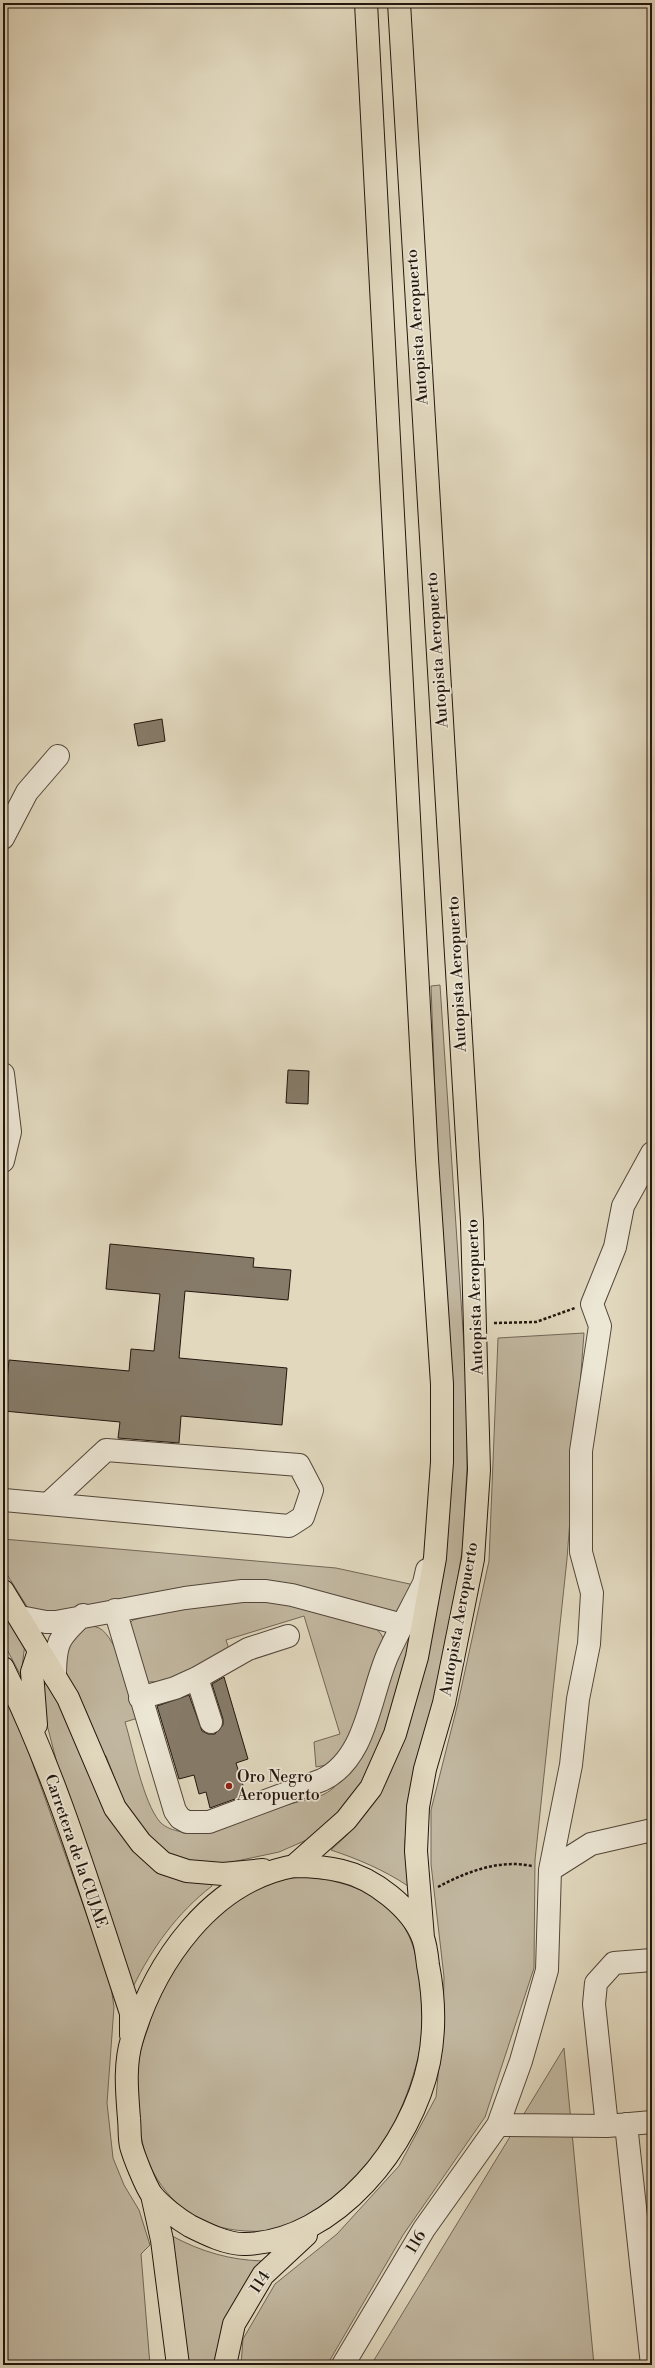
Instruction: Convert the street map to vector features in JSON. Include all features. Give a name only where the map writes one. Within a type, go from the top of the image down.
[{"type":"highway","name":"Autopista Aeropuerto","points":[[285,1868],[346,1820],[371,1788],[395,1734],[417,1657],[435,1558],[442,1462],[442,1384],[427,1151],[366,3]]},
{"type":"highway","name":"Autopista Aeropuerto","points":[[399,3],[472,1222],[479,1470],[473,1559],[444,1703],[425,1769],[418,1807],[416,1851],[423,1938]]},
{"type":"highway","points":[[3,1591],[68,1698],[114,1808],[141,1843],[163,1863],[187,1871],[223,1874],[317,1866],[346,1871],[369,1882],[394,1900],[411,1918],[423,1938],[431,1980],[432,2021],[429,2062],[419,2094],[405,2126],[385,2158],[363,2185],[325,2219],[281,2240],[244,2244],[208,2235],[185,2222],[152,2195]]},
{"type":"highway","points":[[39,1652],[32,1672],[33,1704],[40,1748]]},
{"type":"highway","name":"Carretera de la CUJAE","points":[[3,1668],[40,1748],[131,2013],[132,2040]]},
{"type":"highway","points":[[178,2365],[162,2240],[152,2195],[131,2146],[126,2079],[132,2040],[156,1979],[185,1935],[215,1905],[245,1884],[285,1868]]},
{"type":"highway","name":"114","points":[[225,2365],[234,2324],[263,2275],[291,2247],[325,2219]]},
{"type":"street","points":[[3,838],[27,792],[58,756]]},
{"type":"street","points":[[3,1074],[10,1132],[3,1161]]},
{"type":"street","points":[[592,1304],[615,1247],[623,1206],[652,1153]]},
{"type":"street","name":"116","points":[[343,2365],[424,2229],[498,2125],[521,2062],[547,1970],[550,1870],[571,1765],[578,1699],[589,1644],[592,1593],[581,1552],[581,1451],[600,1326],[592,1304]]},
{"type":"street","points":[[3,1500],[288,1526],[303,1517],[312,1490],[299,1465],[106,1450],[48,1504]]},
{"type":"street","points":[[115,1610],[140,1698],[175,1811],[180,1818],[187,1822],[209,1822],[335,1774],[350,1758],[372,1704],[387,1655],[424,1583],[439,1506]]},
{"type":"street","points":[[20,1618],[46,1622],[235,1592],[266,1591],[292,1595],[403,1625]]},
{"type":"street","points":[[39,1652],[61,1626],[83,1616]]},
{"type":"street","points":[[55,1677],[55,1653],[59,1642],[68,1629],[83,1616]]},
{"type":"street","points":[[140,1698],[175,1688],[197,1678],[248,1649],[288,1636]]},
{"type":"street","points":[[197,1678],[211,1722]]},
{"type":"street","points":[[550,1870],[591,1844],[652,1830]]},
{"type":"street","points":[[652,1960],[614,1963],[596,1983],[594,2004],[617,2125],[652,2365]]},
{"type":"street","points":[[498,2125],[617,2125],[652,2122]]},
{"type":"path","points":[[476,1323],[536,1322],[578,1306],[592,1304]]},
{"type":"path","points":[[419,1897],[479,1868],[523,1864],[550,1870]]},
{"type":"shaded area","points":[[440,985],[467,1391],[467,1467],[463,1545],[445,1660],[409,1801],[405,1842],[408,1886],[371,1865],[331,1850],[347,1835],[364,1815],[405,1733],[419,1691],[430,1639],[438,1174],[431,986]]},
{"type":"shaded area","points":[[584,1333],[567,1559],[535,1860],[534,1968],[485,2117],[403,2235],[327,2365],[241,2365],[243,2339],[275,2284],[337,2234],[399,2166],[436,2097],[443,2024],[444,1977],[431,1864],[431,1810],[458,1703],[489,1561],[498,1338]]},
{"type":"shaded area","points":[[3,1539],[336,1568],[419,1586],[399,1613],[322,1593],[93,1611],[31,1613],[3,1568]]},
{"type":"shaded area","points":[[260,1597],[373,1625],[384,1640],[356,1732],[331,1764],[316,1767],[314,1742],[340,1734],[304,1616],[226,1640],[230,1652],[176,1677],[154,1682],[145,1681],[130,1623],[133,1620],[207,1601]]},
{"type":"shaded area","points":[[417,1608],[391,1728],[355,1797],[318,1835],[279,1852],[218,1865],[197,1864],[176,1858],[159,1849],[127,1810],[106,1756],[95,1745],[63,1673],[70,1635],[76,1631],[91,1626],[99,1628],[106,1634],[118,1655],[138,1718],[125,1722],[148,1802],[160,1822],[165,1826],[182,1832],[317,1797],[323,1795],[336,1786],[349,1768]]},
{"type":"shaded area","points":[[3,1609],[25,1643],[21,1676],[3,1642]]},
{"type":"shaded area","points":[[41,1667],[124,1833],[211,1883],[212,1886],[199,1896],[166,1932],[148,1959],[133,1987],[60,1775],[37,1686]]},
{"type":"shaded area","points":[[3,1692],[20,1728],[110,1980],[114,2007],[107,2103],[113,2158],[124,2185],[139,2210],[150,2245],[141,2254],[150,2365],[3,2365]]},
{"type":"shaded area","points":[[306,1877],[329,1880],[351,1886],[372,1896],[390,1909],[409,1935],[416,1956],[424,2010],[424,2023],[418,2058],[407,2094],[391,2130],[370,2163],[345,2192],[316,2214],[283,2228],[246,2231],[220,2227],[195,2217],[181,2207],[161,2185],[154,2174],[144,2150],[141,2137],[137,2096],[137,2064],[154,2006],[163,1985],[188,1947],[220,1913],[252,1889],[272,1881]]},
{"type":"shaded area","points":[[564,2048],[594,2365],[371,2365]]},
{"type":"shaded area","points":[[172,2236],[205,2251],[239,2259],[263,2261],[224,2325],[214,2365],[185,2365]]},
{"type":"building","points":[[162,719],[165,741],[138,746],[134,724]]},
{"type":"building","points":[[288,1070],[309,1071],[308,1104],[286,1103]]},
{"type":"building","points":[[110,1244],[254,1258],[253,1267],[291,1270],[288,1300],[185,1291],[179,1358],[287,1368],[282,1425],[181,1416],[179,1443],[118,1438],[120,1422],[4,1411],[9,1360],[129,1371],[131,1349],[154,1351],[160,1294],[106,1289]]},
{"type":"building","points":[[224,1677],[248,1759],[236,1763],[246,1795],[210,1808],[206,1792],[199,1794],[194,1775],[179,1779],[157,1706],[189,1695],[202,1731],[208,1734],[215,1734],[223,1725],[223,1719],[212,1684]]},
{"type":"place","name":"Oro Negro Aeropuerto","points":[[229,1786]]}]
